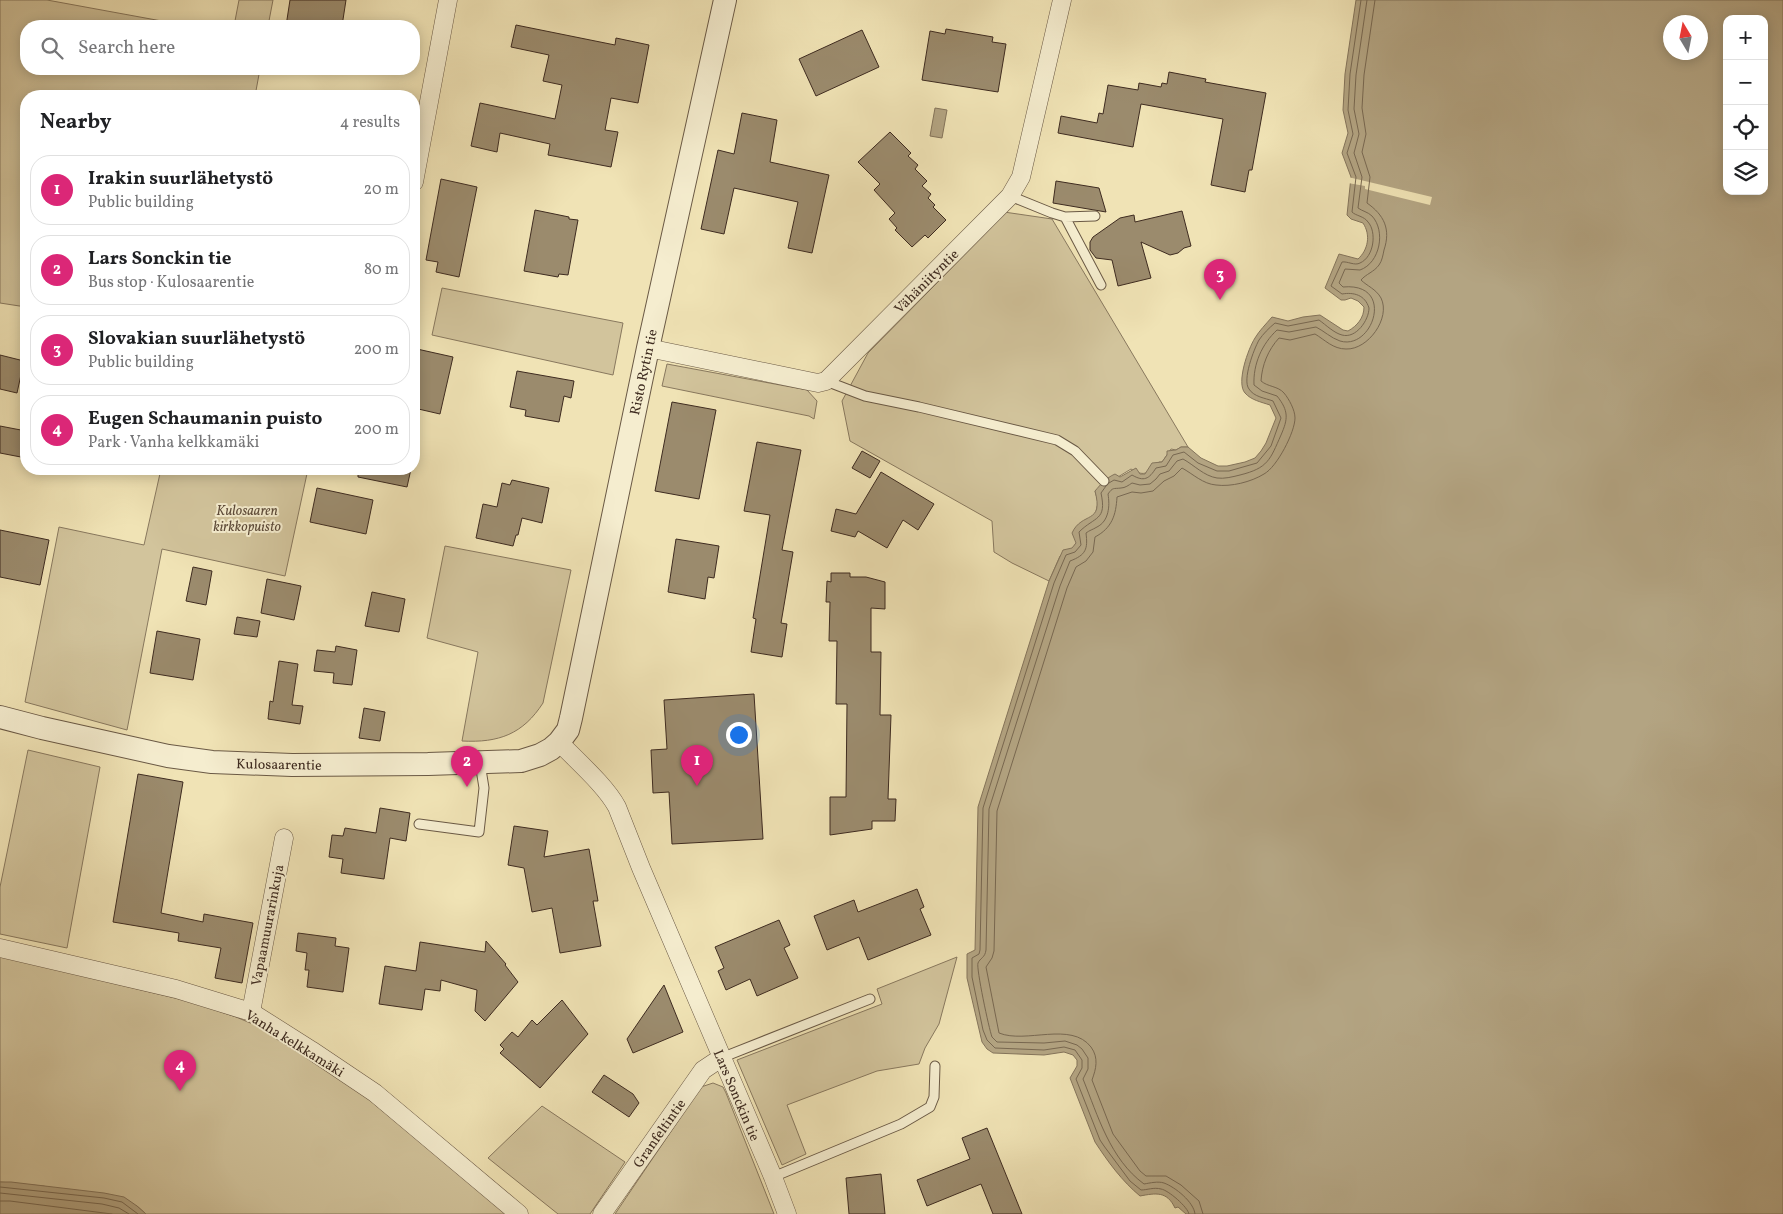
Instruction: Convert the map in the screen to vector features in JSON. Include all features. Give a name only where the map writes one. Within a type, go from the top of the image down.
[{"type":"street","points":[[420,150],[448,0]]},
{"type":"street","name":"Risto Rytin tie","points":[[559,742],[568,730],[571,718],[648,348],[725,0]]},
{"type":"street","name":"Vähäniityntie","points":[[826,381],[1010,196],[1021,177],[1062,0]]},
{"type":"street","points":[[648,348],[818,383],[826,381]]},
{"type":"street","name":"Kulosaarentie","points":[[0,717],[139,750],[212,762],[292,765],[521,761],[540,756],[559,742]]},
{"type":"street","name":"Lars Sonckin tie","points":[[559,742],[613,800],[787,1214]]},
{"type":"street","name":"Vapaamuurarinkuja","points":[[251,1012],[284,838]]},
{"type":"street","name":"Vanha kelkkamäki","points":[[0,948],[176,989],[251,1012],[375,1093],[519,1214]]},
{"type":"street","name":"Granfeltintie","points":[[602,1214],[702,1070],[722,1058]]},
{"type":"lane","points":[[1010,196],[1065,217],[1095,216]]},
{"type":"lane","points":[[1065,217],[1101,285]]},
{"type":"lane","points":[[826,381],[865,396],[1057,440],[1075,452],[1104,481]]},
{"type":"lane","points":[[419,824],[480,832],[484,788],[480,762]]},
{"type":"lane","points":[[722,1058],[870,1000]]},
{"type":"lane","points":[[773,1177],[901,1124],[930,1107],[934,1097],[935,1066]]},
{"type":"green space","points":[[0,0],[47,0],[156,20],[20,20],[20,75],[259,75],[256,90],[20,90],[20,306],[0,303]]},
{"type":"green space","points":[[239,0],[273,0],[269,20],[235,20]]},
{"type":"green space","points":[[1004,212],[1052,219],[1188,447],[1181,447],[1176,450],[1171,449],[1162,462],[1159,462],[1146,473],[1136,472],[1131,469],[1095,491],[1098,502],[1096,512],[1073,548],[1060,556],[1049,581],[994,552],[992,521],[850,441],[842,401],[868,353],[991,228]]},
{"type":"green space","points":[[442,288],[623,323],[613,375],[432,335]]},
{"type":"green space","points":[[667,364],[807,390],[817,401],[814,419],[809,416],[662,386]]},
{"type":"green space","name":"Kulosaaren kirkkopuisto","points":[[160,475],[307,475],[285,576],[162,549],[127,730],[25,702],[59,527],[144,545]]},
{"type":"green space","points":[[445,546],[571,570],[543,703],[527,722],[518,729],[499,738],[462,741],[478,652],[427,638]]},
{"type":"green space","points":[[28,750],[100,767],[67,948],[0,934],[0,887]]},
{"type":"green space","points":[[0,956],[192,1002],[267,1030],[345,1080],[508,1214],[146,1214],[137,1206],[43,1186],[0,1182]]},
{"type":"green space","points":[[957,957],[939,1024],[925,1048],[919,1064],[877,1071],[787,1105],[806,1154],[782,1165],[737,1060],[882,1004],[877,989]]},
{"type":"green space","points":[[713,1083],[723,1087],[726,1093],[774,1214],[615,1214],[701,1087]]},
{"type":"green space","points":[[542,1106],[625,1162],[590,1214],[558,1214],[488,1158]]},
{"type":"water","points":[[1356,0],[1783,0],[1783,1214],[1186,1214],[1178,1207],[1175,1208],[1172,1202],[1160,1194],[1140,1196],[1121,1178],[1105,1157],[1095,1142],[1070,1078],[1077,1066],[1077,1060],[1073,1055],[1064,1052],[1044,1055],[993,1053],[982,1042],[967,978],[967,954],[975,950],[978,807],[1049,581],[1063,550],[1072,548],[1076,543],[1072,533],[1076,526],[1091,516],[1097,509],[1095,491],[1106,479],[1115,474],[1120,477],[1136,468],[1140,474],[1145,474],[1152,463],[1162,462],[1167,455],[1167,451],[1176,450],[1181,447],[1188,447],[1201,458],[1218,466],[1245,462],[1255,458],[1261,451],[1276,418],[1270,405],[1253,399],[1245,393],[1242,374],[1252,343],[1272,317],[1288,321],[1320,315],[1343,330],[1348,331],[1357,324],[1363,315],[1364,307],[1358,301],[1351,298],[1341,300],[1325,288],[1339,254],[1358,259],[1366,247],[1368,237],[1363,223],[1351,219],[1347,215],[1351,177],[1342,153],[1348,133],[1343,110],[1345,74]]},
{"type":"water","points":[[935,108],[947,110],[942,138],[930,136]]},
{"type":"water","points":[[0,1182],[104,1193],[124,1197],[146,1214],[0,1214]]},
{"type":"pier","points":[[1348,177],[1432,197],[1430,205],[1365,189],[1365,186],[1348,183]]},
{"type":"building","points":[[290,0],[346,0],[343,20],[287,20]]},
{"type":"building","points":[[516,25],[615,45],[616,38],[649,45],[638,103],[611,98],[605,130],[618,132],[611,167],[548,155],[550,144],[500,133],[497,152],[471,146],[480,103],[555,119],[562,85],[543,81],[549,55],[511,47]]},
{"type":"building","points":[[946,29],[993,37],[992,42],[1006,44],[998,92],[922,80],[930,31],[945,34]]},
{"type":"building","points":[[862,30],[879,67],[816,96],[799,59]]},
{"type":"building","points":[[1169,72],[1206,79],[1205,82],[1266,93],[1252,170],[1249,170],[1245,192],[1211,185],[1223,119],[1141,104],[1133,147],[1058,133],[1061,116],[1097,123],[1099,113],[1103,114],[1108,85],[1138,90],[1139,83],[1161,87],[1162,83],[1167,84]]},
{"type":"building","points":[[742,113],[777,120],[770,162],[829,175],[812,253],[788,248],[798,202],[734,188],[724,234],[701,229],[718,150],[734,154]]},
{"type":"building","points":[[890,132],[911,153],[908,156],[918,165],[915,169],[927,181],[922,186],[931,194],[928,198],[935,205],[933,207],[946,220],[928,238],[925,235],[912,247],[895,230],[897,228],[889,219],[895,213],[874,190],[880,184],[858,162]]},
{"type":"building","points":[[441,179],[477,187],[459,277],[436,272],[438,262],[426,260]]},
{"type":"building","points":[[1056,181],[1099,188],[1106,212],[1053,203]]},
{"type":"building","points":[[535,210],[578,220],[568,275],[559,274],[558,277],[524,271]]},
{"type":"building","points":[[1182,211],[1191,246],[1170,255],[1141,242],[1151,278],[1118,286],[1112,260],[1096,258],[1090,250],[1090,242],[1093,237],[1120,218],[1134,215],[1135,222]]},
{"type":"building","points":[[420,350],[453,357],[440,414],[420,409]]},
{"type":"building","points":[[0,355],[20,360],[20,379],[17,393],[0,389]]},
{"type":"building","points":[[517,371],[574,381],[571,398],[564,396],[559,422],[525,416],[526,410],[510,407]]},
{"type":"building","points":[[672,402],[716,410],[699,499],[655,491]]},
{"type":"building","points":[[0,426],[20,430],[20,457],[0,453]]},
{"type":"building","points":[[757,442],[801,450],[782,550],[793,552],[781,623],[787,624],[782,657],[751,652],[756,619],[753,618],[770,515],[744,511]]},
{"type":"building","points":[[862,451],[880,461],[870,478],[852,468]]},
{"type":"building","points":[[881,472],[934,504],[918,530],[903,520],[887,548],[858,531],[855,537],[831,531],[836,509],[856,514]]},
{"type":"building","points":[[358,475],[410,475],[407,487],[358,477]]},
{"type":"building","points":[[512,480],[549,488],[542,523],[522,518],[513,546],[476,538],[483,504],[497,507],[502,483],[510,485]]},
{"type":"building","points":[[317,488],[373,500],[366,534],[310,522]]},
{"type":"building","points":[[0,530],[49,540],[40,585],[0,577]]},
{"type":"building","points":[[676,539],[719,546],[714,578],[708,577],[705,599],[668,592]]},
{"type":"building","points":[[193,567],[212,571],[206,605],[186,601]]},
{"type":"building","points":[[831,573],[850,573],[850,577],[866,577],[885,582],[885,609],[871,608],[871,652],[881,652],[880,715],[891,715],[888,799],[896,799],[895,821],[872,821],[872,829],[830,835],[830,797],[846,797],[847,704],[836,704],[837,641],[829,641],[830,602],[826,602],[827,581],[831,582]]},
{"type":"building","points":[[267,579],[301,586],[294,620],[261,613]]},
{"type":"building","points":[[372,592],[405,599],[399,632],[365,626]]},
{"type":"building","points":[[237,617],[260,621],[257,637],[234,634]]},
{"type":"building","points":[[157,631],[200,639],[193,680],[150,673]]},
{"type":"building","points":[[336,646],[357,650],[352,685],[333,683],[334,673],[314,671],[317,650],[335,652]]},
{"type":"building","points":[[279,661],[298,664],[292,705],[303,706],[300,724],[268,719],[270,701],[273,702]]},
{"type":"building","points":[[754,694],[763,839],[672,844],[669,792],[653,793],[651,750],[667,749],[664,700]]},
{"type":"building","points":[[364,708],[385,712],[380,741],[359,738]]},
{"type":"building","points":[[138,774],[183,782],[161,913],[203,922],[204,914],[253,923],[242,983],[215,978],[221,948],[178,941],[179,933],[113,922]]},
{"type":"building","points":[[380,808],[410,813],[406,841],[390,838],[384,879],[341,873],[343,859],[329,857],[332,835],[343,836],[345,828],[376,833]]},
{"type":"building","points":[[514,826],[548,831],[544,857],[589,849],[598,901],[593,901],[601,946],[560,953],[552,908],[532,912],[524,868],[508,865]]},
{"type":"building","points":[[917,889],[924,907],[920,909],[931,935],[868,960],[859,937],[827,950],[814,916],[854,900],[858,912]]},
{"type":"building","points":[[779,920],[790,945],[784,948],[798,978],[757,996],[750,979],[726,990],[718,971],[724,968],[715,947]]},
{"type":"building","points":[[298,933],[336,938],[335,946],[349,948],[343,992],[307,987],[309,970],[305,970],[307,953],[296,951]]},
{"type":"building","points":[[486,941],[506,964],[518,982],[485,1021],[475,1011],[477,990],[441,980],[440,991],[425,989],[422,1010],[379,1004],[385,966],[416,971],[420,942],[485,952]]},
{"type":"building","points":[[664,985],[683,1032],[633,1053],[627,1039]]},
{"type":"building","points":[[562,1000],[588,1034],[540,1088],[500,1053],[504,1049],[500,1045],[512,1032],[518,1037],[532,1020],[537,1025]]},
{"type":"building","points":[[604,1075],[633,1094],[639,1103],[629,1117],[592,1092]]},
{"type":"building","points":[[987,1128],[1022,1214],[993,1214],[981,1184],[927,1206],[917,1180],[970,1159],[962,1138]]},
{"type":"building","points":[[881,1174],[885,1214],[849,1214],[846,1178]]},
{"type":"place","name":"Slovakian suurlähetystö","points":[[1220,300]]},
{"type":"place","name":"Irakin suurlähetystö","points":[[697,786]]},
{"type":"place","name":"Lars Sonckin tie","points":[[467,787]]},
{"type":"place","name":"Eugen Schaumanin puisto","points":[[180,1091]]}]
